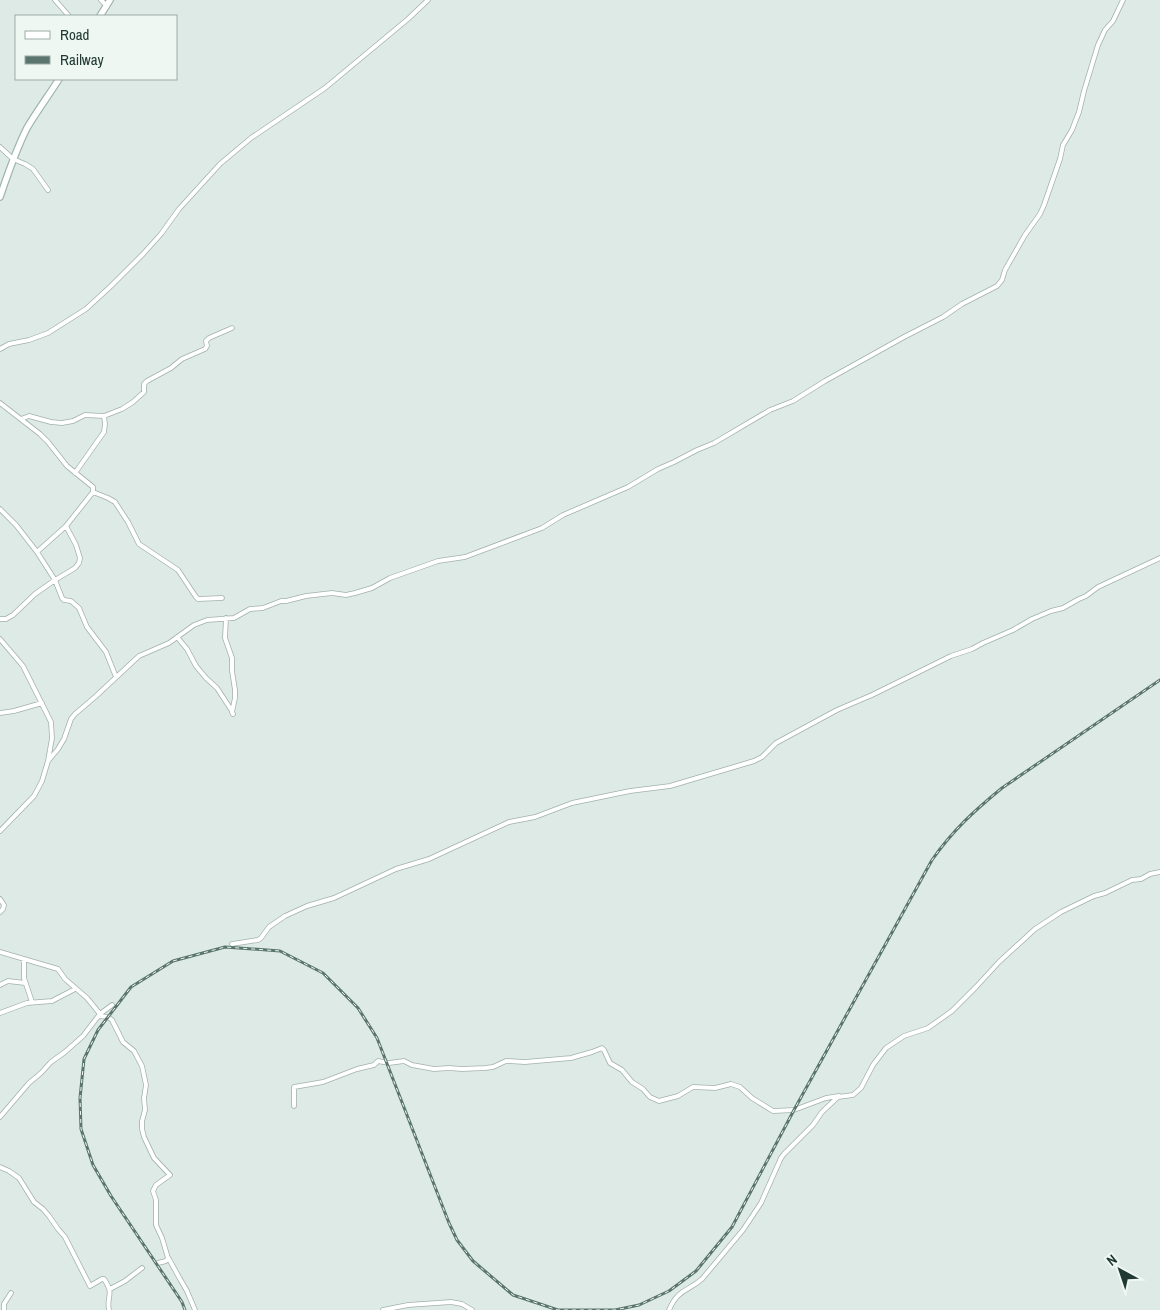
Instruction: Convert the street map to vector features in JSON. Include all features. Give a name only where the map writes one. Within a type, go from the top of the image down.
[{"type":"street","points":[[55,0],[68,15]]},
{"type":"street","points":[[101,0],[107,6]]},
{"type":"street","points":[[101,15],[110,0]]},
{"type":"street","points":[[0,349],[9,344],[29,340],[48,333],[86,309],[143,254],[184,203],[220,164],[251,138],[325,88],[428,0]]},
{"type":"street","points":[[48,762],[58,749],[72,717],[139,656],[161,648],[201,622],[213,619],[234,618],[250,609],[263,608],[281,601],[290,601],[306,596],[332,593],[346,595],[372,588],[390,578],[438,560],[465,557],[542,528],[563,515],[628,487],[658,469],[722,438],[770,410],[794,400],[997,286],[1002,280],[1004,270],[1044,205],[1064,145],[1079,112],[1096,49],[1123,0]]},
{"type":"street","points":[[0,197],[13,159],[29,126],[58,80]]},
{"type":"street","points":[[0,147],[13,159],[33,169],[48,190]]},
{"type":"street","points":[[21,418],[29,416],[62,423],[73,421],[85,415],[104,416],[138,398],[144,392],[144,384],[147,381],[166,371],[182,359],[205,349],[207,346],[206,341],[209,338],[232,328]]},
{"type":"street","points":[[0,403],[32,426],[48,442],[67,466],[92,485],[94,490],[66,526],[37,552]]},
{"type":"street","points":[[75,473],[104,432],[104,416]]},
{"type":"street","points":[[93,492],[115,502],[139,544],[178,570],[198,599],[222,598]]},
{"type":"street","points":[[0,509],[16,525],[37,552],[55,580],[63,600],[71,601],[79,608],[87,627],[106,652],[116,677]]},
{"type":"street","points":[[0,619],[6,619],[13,615],[35,594],[75,568],[79,563],[80,558],[76,545],[66,526]]},
{"type":"street","points":[[232,944],[258,940],[269,927],[307,906],[334,898],[396,869],[429,859],[509,822],[534,817],[572,803],[630,791],[670,786],[754,761],[789,735],[837,710],[951,656],[1013,630],[1032,619],[1063,608],[1086,596],[1098,587],[1160,558]]},
{"type":"street","points":[[177,637],[187,649],[196,666],[217,688],[233,713],[235,690],[232,658],[225,638],[226,618]]},
{"type":"street","points":[[0,639],[23,666],[51,722],[52,732],[48,762],[42,781],[34,796],[0,831]]},
{"type":"street","points":[[0,713],[42,703]]},
{"type":"street","points":[[294,1106],[294,1087],[324,1082],[357,1069],[374,1065],[378,1061],[389,1063],[404,1061],[412,1065],[436,1070],[484,1068],[493,1067],[506,1061],[525,1062],[571,1058],[602,1048],[610,1063],[622,1070],[632,1082],[650,1097],[659,1101],[676,1097],[693,1087],[715,1088],[731,1084],[740,1087],[752,1098],[774,1110],[794,1110],[826,1098],[853,1095],[866,1081],[874,1062],[886,1048],[904,1036],[928,1028],[952,1011],[1031,932],[1061,912],[1094,896],[1105,893],[1132,880],[1141,879],[1160,872]]},
{"type":"street","points":[[0,899],[4,905],[0,912]]},
{"type":"street","points":[[0,952],[58,969],[64,979],[87,998],[99,1015],[112,1020],[123,1042],[134,1051],[142,1066],[146,1085],[145,1110],[142,1121],[144,1137],[154,1158],[170,1175],[156,1186],[153,1191],[156,1200],[156,1225],[168,1258],[166,1262],[158,1263]]},
{"type":"street","points":[[24,959],[25,983],[32,1002]]},
{"type":"street","points":[[0,985],[8,981],[25,983]]},
{"type":"street","points":[[0,1013],[32,1002],[52,1001],[75,989]]},
{"type":"street","points":[[0,1117],[29,1083],[83,1036],[99,1015],[112,1005]]},
{"type":"street","points":[[670,1310],[678,1295],[702,1279],[736,1238],[761,1203],[782,1156],[839,1096]]},
{"type":"street","points":[[0,1166],[19,1178],[34,1202],[49,1216],[67,1241],[90,1286],[103,1279],[110,1289],[109,1310]]},
{"type":"street","points":[[169,1259],[196,1310]]},
{"type":"street","points":[[110,1289],[125,1281],[142,1268]]},
{"type":"street","points":[[4,1310],[4,1304],[11,1293]]},
{"type":"street","points":[[382,1310],[420,1304],[451,1302],[462,1304],[472,1310]]},
{"type":"street","points":[[420,1304],[421,1310]]},
{"type":"railway","points":[[185,1310],[182,1302],[111,1196],[93,1165],[81,1129],[80,1098],[84,1059],[98,1030],[131,987],[173,961],[225,947],[280,951],[323,973],[358,1008],[377,1038],[449,1223],[457,1240],[473,1261],[513,1295],[558,1310],[615,1310],[639,1305],[669,1291],[696,1271],[732,1227],[794,1110],[932,860],[948,839],[973,813],[1002,788],[1160,680]]}]
